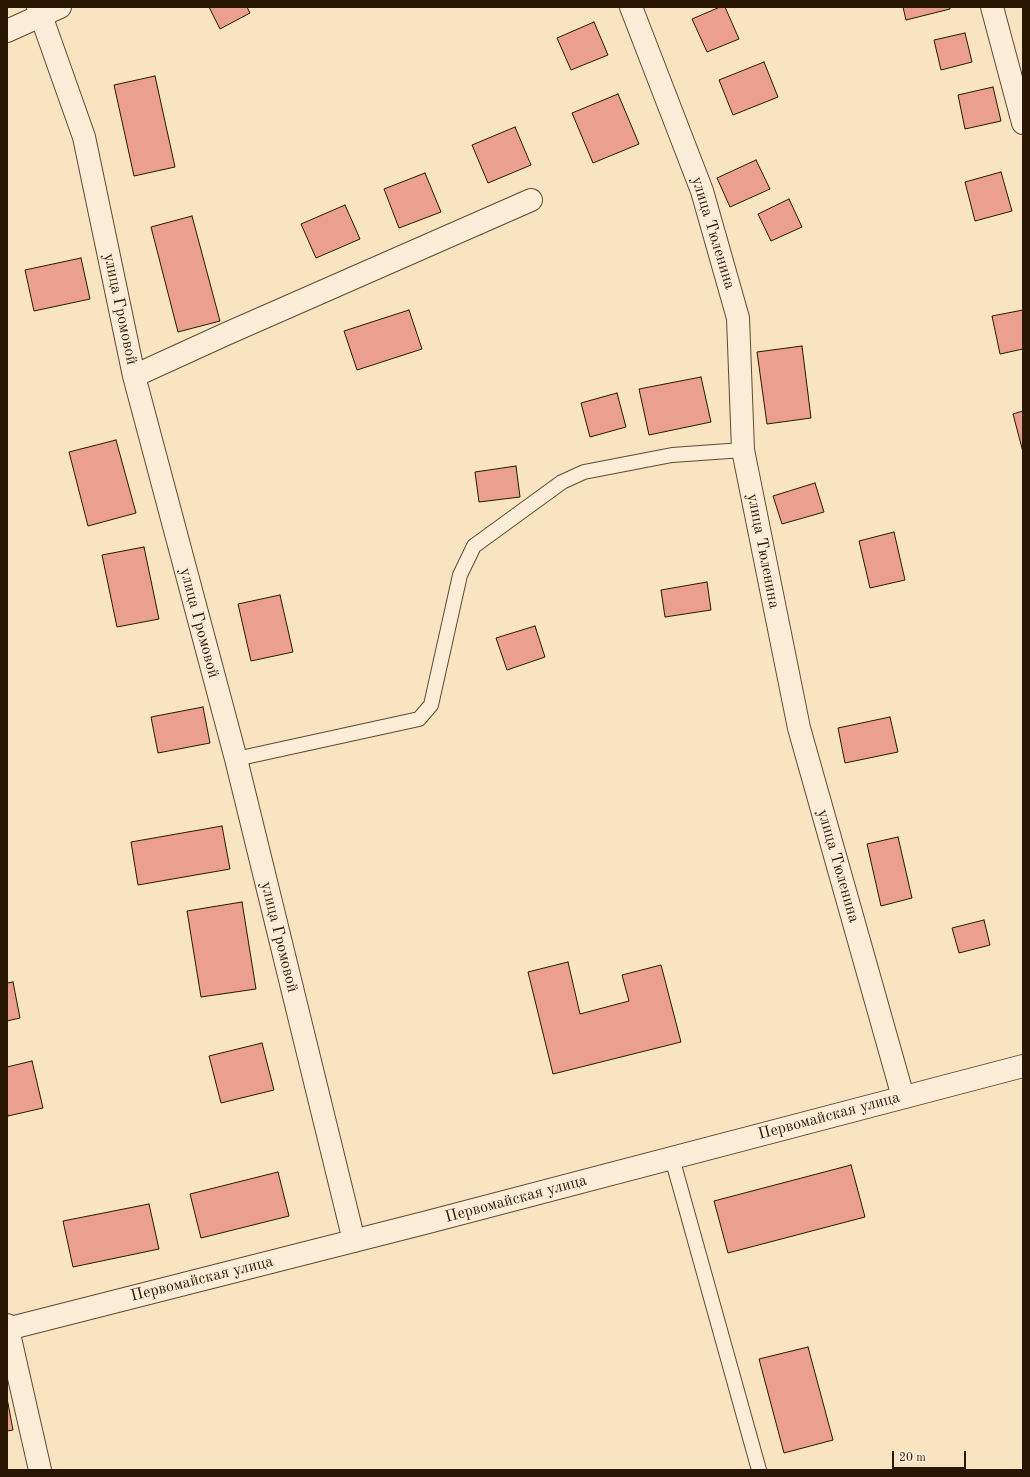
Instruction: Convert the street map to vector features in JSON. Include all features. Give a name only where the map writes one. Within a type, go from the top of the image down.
[{"type":"street","name":"улица Тюленина","points":[[631,7],[702,191],[738,318],[743,450],[799,728],[903,1097]]},
{"type":"street","points":[[992,7],[1023,123]]},
{"type":"street","points":[[7,31],[47,10]]},
{"type":"street","name":"улица Громовой","points":[[47,10],[84,137],[134,376],[236,758],[354,1241]]},
{"type":"street","points":[[134,376],[234,330],[531,200]]},
{"type":"street","name":"Первомайская улица","points":[[7,1328],[354,1241],[1023,1066]]},
{"type":"street","points":[[7,1328],[40,1470]]},
{"type":"lane","points":[[236,758],[419,719],[431,705],[460,575],[474,546],[562,482],[584,472],[665,456],[743,450]]},
{"type":"lane","points":[[672,1158],[759,1470]]},
{"type":"building","points":[[209,7],[247,7],[250,13],[220,29]]},
{"type":"building","points":[[720,7],[725,7],[739,39],[707,52],[692,19]]},
{"type":"building","points":[[903,7],[950,7],[950,9],[906,20]]},
{"type":"building","points":[[594,22],[608,55],[571,70],[557,38]]},
{"type":"building","points":[[965,33],[972,62],[941,70],[934,40]]},
{"type":"building","points":[[764,62],[778,97],[733,115],[719,80]]},
{"type":"building","points":[[155,76],[175,167],[134,176],[114,85]]},
{"type":"building","points":[[993,87],[1001,121],[965,129],[958,95]]},
{"type":"building","points":[[618,94],[639,144],[593,163],[572,113]]},
{"type":"building","points":[[515,127],[531,165],[488,183],[472,145]]},
{"type":"building","points":[[756,160],[770,189],[730,207],[717,178]]},
{"type":"building","points":[[1001,172],[1012,211],[975,221],[965,182]]},
{"type":"building","points":[[425,173],[441,212],[399,228],[384,189]]},
{"type":"building","points":[[789,199],[802,227],[771,241],[758,214]]},
{"type":"building","points":[[345,205],[360,239],[316,258],[301,224]]},
{"type":"building","points":[[192,216],[220,321],[178,332],[151,227]]},
{"type":"building","points":[[81,258],[90,299],[34,311],[25,270]]},
{"type":"building","points":[[409,310],[422,349],[357,370],[344,331]]},
{"type":"building","points":[[1023,310],[1023,349],[1000,354],[992,316]]},
{"type":"building","points":[[802,346],[811,418],[767,424],[757,352]]},
{"type":"building","points":[[701,377],[711,422],[649,435],[639,389]]},
{"type":"building","points":[[617,393],[626,427],[590,437],[581,403]]},
{"type":"building","points":[[1023,411],[1023,452],[1013,414]]},
{"type":"building","points":[[116,440],[136,513],[88,526],[69,452]]},
{"type":"building","points":[[516,466],[520,497],[479,502],[475,472]]},
{"type":"building","points":[[815,483],[824,512],[782,524],[773,496]]},
{"type":"building","points":[[894,532],[905,580],[870,588],[859,541]]},
{"type":"building","points":[[144,547],[159,619],[117,627],[102,555]]},
{"type":"building","points":[[707,582],[711,610],[665,617],[661,590]]},
{"type":"building","points":[[280,595],[293,652],[251,661],[238,604]]},
{"type":"building","points":[[535,626],[545,657],[507,670],[496,638]]},
{"type":"building","points":[[203,707],[210,743],[158,753],[151,717]]},
{"type":"building","points":[[890,717],[898,752],[845,763],[838,728]]},
{"type":"building","points":[[222,826],[230,869],[138,885],[131,842]]},
{"type":"building","points":[[898,837],[912,898],[881,906],[867,844]]},
{"type":"building","points":[[242,902],[256,989],[201,997],[187,911]]},
{"type":"building","points":[[984,920],[990,945],[959,953],[952,928]]},
{"type":"building","points":[[568,962],[580,1014],[629,1001],[622,975],[661,965],[681,1042],[553,1074],[528,972]]},
{"type":"building","points":[[13,982],[20,1018],[7,1021],[7,983]]},
{"type":"building","points":[[262,1043],[274,1090],[221,1103],[209,1056]]},
{"type":"building","points":[[32,1061],[43,1108],[8,1116],[7,1067]]},
{"type":"building","points":[[851,1165],[865,1217],[728,1253],[714,1201]]},
{"type":"building","points":[[278,1172],[289,1216],[201,1238],[190,1194]]},
{"type":"building","points":[[149,1204],[159,1249],[73,1267],[63,1221]]},
{"type":"building","points":[[808,1347],[833,1440],[784,1453],[759,1359]]},
{"type":"building","points":[[7,1398],[13,1430],[7,1431]]}]
